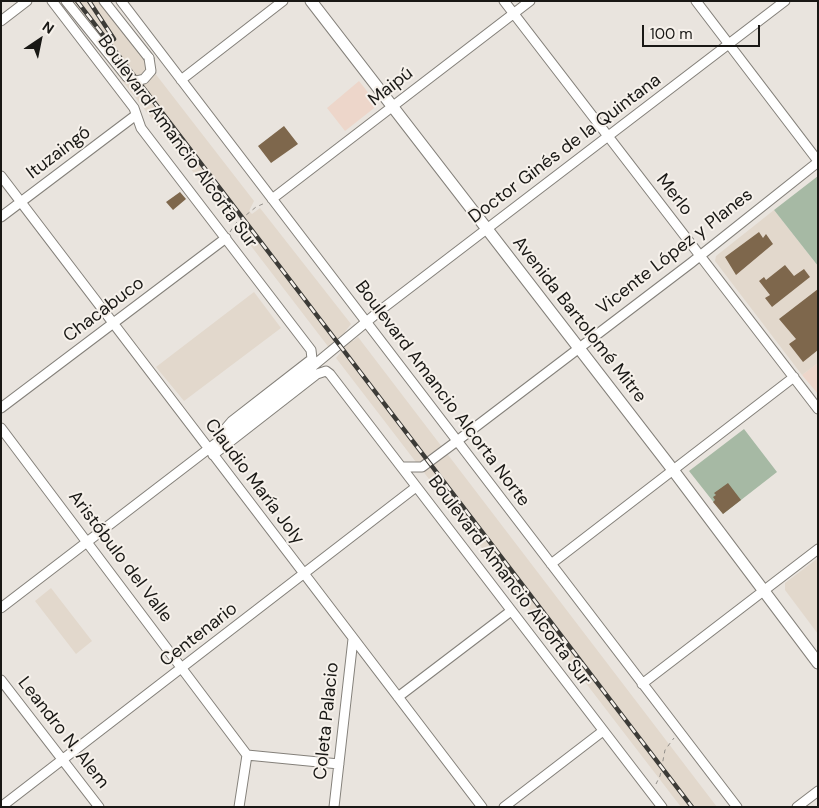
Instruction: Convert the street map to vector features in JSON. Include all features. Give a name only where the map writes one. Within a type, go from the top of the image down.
[{"type":"main road","name":"Avenida Bartolomé Mitre","points":[[311,1],[673,470],[818,663]]},
{"type":"street","points":[[1,21],[27,1]]},
{"type":"street","name":"Boulevard Amancio Alcorta Sur","points":[[52,1],[134,108],[141,128],[312,350],[312,359],[232,421],[211,452]]},
{"type":"street","points":[[68,3],[127,77],[136,81],[144,79],[150,71],[151,61],[104,1]]},
{"type":"street","name":"Boulevard Amancio Alcorta Norte","points":[[121,1],[737,807]]},
{"type":"street","points":[[181,80],[283,1]]},
{"type":"street","name":"Merlo","points":[[504,1],[818,409]]},
{"type":"street","name":"Maipú","points":[[272,199],[530,1]]},
{"type":"street","points":[[696,1],[818,161]]},
{"type":"street","name":"Doctor Ginés de la Quintana","points":[[211,452],[366,322],[785,1]]},
{"type":"street","name":"Ituzaingó","points":[[1,217],[136,115]]},
{"type":"street","name":"Vicente López y Planes","points":[[422,467],[579,348],[818,161]]},
{"type":"street","name":"Claudio María Joly","points":[[1,176],[482,807]]},
{"type":"street","name":"Chacabuco","points":[[1,408],[226,238]]},
{"type":"street","name":"Boulevard Amancio Alcorta Sur","points":[[211,452],[318,374],[326,372],[330,374],[662,807]]},
{"type":"street","points":[[551,564],[794,377]]},
{"type":"street","name":"Aristóbulo del Valle","points":[[1,428],[248,755]]},
{"type":"street","points":[[1,608],[88,541],[211,452]]},
{"type":"street","points":[[402,467],[422,467],[416,487]]},
{"type":"street","name":"Centenario","points":[[1,807],[184,668],[416,487]]},
{"type":"street","points":[[642,684],[818,549]]},
{"type":"street","points":[[398,697],[511,610]]},
{"type":"street","name":"Coleta Palacio","points":[[334,807],[353,639]]},
{"type":"street","name":"Leandro N. Alem","points":[[1,680],[99,807]]},
{"type":"street","points":[[504,807],[603,731]]},
{"type":"street","points":[[239,807],[248,755],[339,764]]},
{"type":"street","points":[[797,807],[818,791]]},
{"type":"path","points":[[226,238],[242,218],[256,206],[272,199]]},
{"type":"path","points":[[650,790],[659,782],[665,750],[679,732]]},
{"type":"shaded area","points":[[70,1],[99,1],[254,201],[249,211],[252,214],[260,208],[351,324],[345,332],[353,341],[358,337],[717,807],[681,807],[336,358],[341,352],[335,344],[330,349],[238,229],[243,221],[241,217],[229,218],[68,11]]},
{"type":"shaded area","points":[[359,81],[378,105],[345,131],[327,108]]},
{"type":"shaded area","points":[[774,210],[818,266],[818,363],[802,375],[715,261],[716,256]]},
{"type":"shaded area","points":[[254,292],[281,328],[184,401],[156,367]]},
{"type":"shaded area","points":[[818,363],[818,394],[802,375]]},
{"type":"shaded area","points":[[818,558],[818,634],[785,590],[785,583]]},
{"type":"shaded area","points":[[51,588],[92,641],[76,654],[35,601]]},
{"type":"green space","points":[[818,176],[818,266],[774,210]]},
{"type":"green space","points":[[744,429],[777,472],[723,514],[689,471]]},
{"type":"building","points":[[284,126],[298,144],[271,163],[258,146]]},
{"type":"building","points":[[180,192],[186,199],[173,210],[166,202]]},
{"type":"building","points":[[759,232],[763,238],[766,234],[773,244],[736,275],[725,257]]},
{"type":"building","points":[[785,265],[794,276],[804,269],[810,277],[772,307],[765,298],[770,295],[759,281],[764,277],[766,280]]},
{"type":"building","points":[[818,289],[818,350],[803,362],[789,344],[796,339],[779,319]]},
{"type":"building","points":[[728,483],[741,500],[723,514],[713,502],[715,500],[713,497],[716,495],[714,493]]},
{"type":"railway","points":[[77,1],[692,807]]},
{"type":"railway","points":[[89,1],[114,39]]}]
